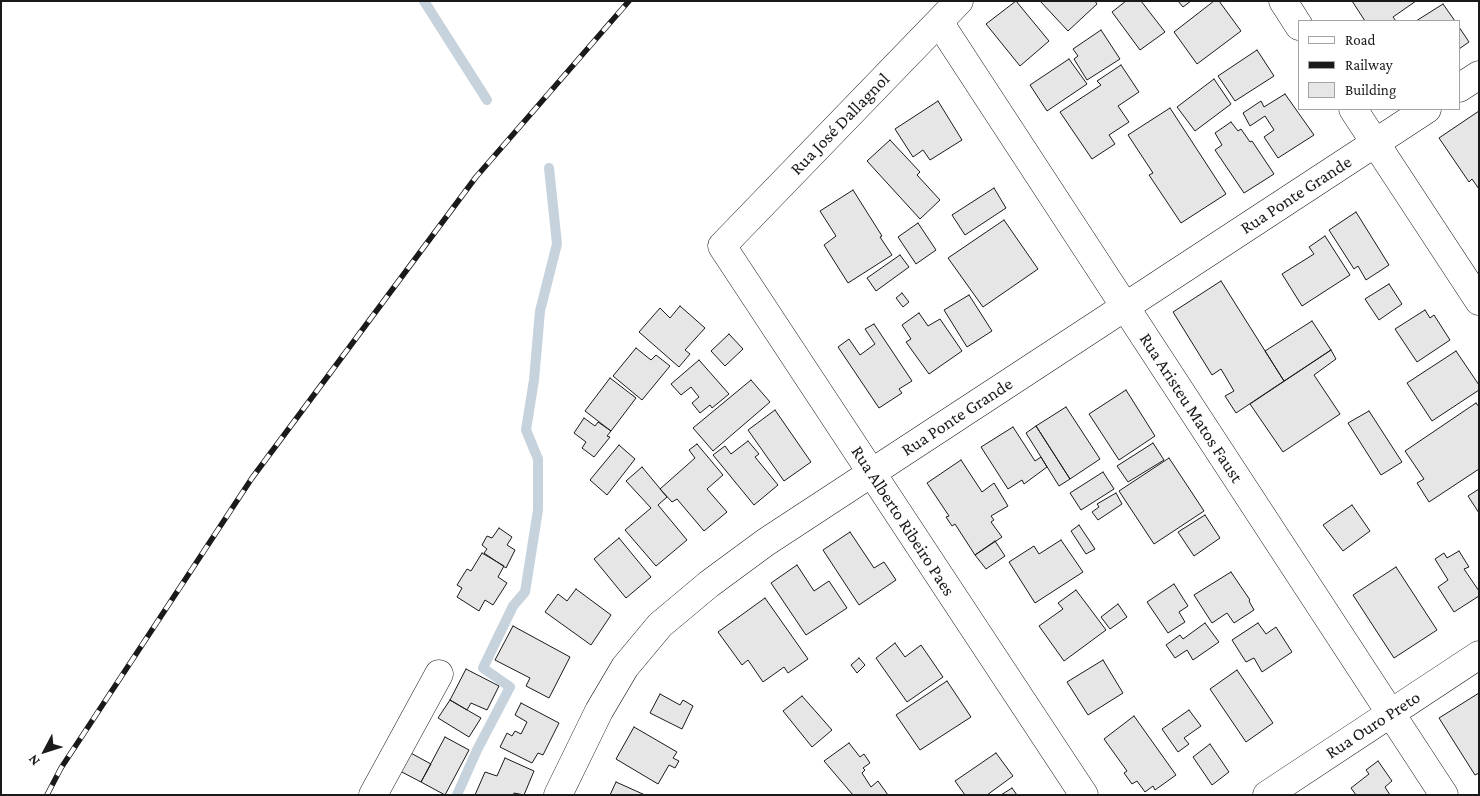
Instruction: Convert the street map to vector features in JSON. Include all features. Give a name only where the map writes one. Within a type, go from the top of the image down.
[{"type":"street","name":"Rua José Dallagnol","points":[[722,246],[959,1]]},
{"type":"street","points":[[1283,1],[1298,24]]},
{"type":"street","name":"Rua Aristeu Matos Faust","points":[[939,22],[1444,795]]},
{"type":"street","points":[[1460,87],[1479,75]]},
{"type":"street","points":[[1354,110],[1479,301]]},
{"type":"street","name":"Rua Ponte Grande","points":[[558,795],[599,711],[625,667],[660,625],[709,584],[766,542],[1425,110]]},
{"type":"street","name":"Rua Alberto Ribeiro Paes","points":[[722,246],[1084,795]]},
{"type":"street","name":"Rua Ouro Preto","points":[[1267,795],[1479,655]]},
{"type":"street","points":[[373,795],[439,674]]},
{"type":"building","points":[[1016,1],[1049,41],[1020,66],[986,24]]},
{"type":"building","points":[[1040,1],[1095,1],[1097,4],[1068,31]]},
{"type":"building","points":[[1126,1],[1141,1],[1165,32],[1140,50],[1112,12]]},
{"type":"building","points":[[1178,1],[1191,1],[1183,7]]},
{"type":"building","points":[[1214,1],[1219,1],[1241,31],[1197,64],[1174,32]]},
{"type":"building","points":[[1352,1],[1416,1],[1393,17],[1395,20],[1364,20]]},
{"type":"building","points":[[1443,4],[1454,20],[1418,20]]},
{"type":"building","points":[[1460,28],[1469,42],[1460,48]]},
{"type":"building","points":[[1101,30],[1120,59],[1087,80],[1074,59],[1078,56],[1073,49]]},
{"type":"building","points":[[1257,50],[1274,76],[1235,101],[1218,76]]},
{"type":"building","points":[[1069,59],[1087,84],[1047,111],[1030,85]]},
{"type":"building","points":[[1121,65],[1139,92],[1118,106],[1129,122],[1109,135],[1115,144],[1092,159],[1060,112],[1101,85],[1097,81]]},
{"type":"building","points":[[1214,79],[1231,104],[1195,131],[1177,107]]},
{"type":"building","points":[[1285,94],[1314,135],[1278,158],[1264,137],[1274,130],[1265,116],[1250,126],[1243,113],[1261,101],[1264,107]]},
{"type":"building","points":[[938,101],[962,140],[930,160],[923,150],[913,157],[895,129]]},
{"type":"building","points":[[1170,108],[1226,194],[1181,223],[1149,175],[1153,173],[1128,135]]},
{"type":"building","points":[[1479,111],[1479,189],[1472,179],[1469,182],[1439,138]]},
{"type":"building","points":[[1231,122],[1238,131],[1241,129],[1250,142],[1252,141],[1274,174],[1244,193],[1215,150],[1222,145],[1215,133]]},
{"type":"building","points":[[890,140],[920,172],[917,175],[940,200],[920,219],[867,161]]},
{"type":"building","points":[[994,188],[1006,208],[965,235],[952,215]]},
{"type":"building","points":[[853,190],[892,255],[848,283],[824,245],[836,236],[820,211]]},
{"type":"building","points":[[1356,212],[1389,265],[1366,280],[1358,266],[1354,269],[1329,230]]},
{"type":"building","points":[[1004,220],[1038,269],[983,307],[948,258]]},
{"type":"building","points":[[918,223],[936,250],[916,264],[898,237]]},
{"type":"building","points":[[1325,236],[1350,275],[1302,306],[1282,274],[1314,254],[1309,247]]},
{"type":"building","points":[[900,255],[909,267],[876,291],[867,278]]},
{"type":"building","points":[[1221,281],[1284,381],[1236,413],[1225,396],[1234,391],[1221,369],[1212,375],[1173,312]]},
{"type":"building","points":[[1389,284],[1402,304],[1379,320],[1365,299]]},
{"type":"building","points":[[902,293],[909,302],[903,307],[896,298]]},
{"type":"building","points":[[969,295],[992,331],[967,347],[944,310]]},
{"type":"building","points":[[680,306],[705,328],[685,350],[690,354],[679,367],[639,332],[660,308],[670,318]]},
{"type":"building","points":[[1425,310],[1430,318],[1434,315],[1450,340],[1417,362],[1395,329]]},
{"type":"building","points":[[919,313],[928,326],[940,319],[962,351],[929,374],[906,342],[911,339],[902,325]]},
{"type":"building","points":[[1312,321],[1331,350],[1284,381],[1265,351]]},
{"type":"building","points":[[874,324],[912,381],[899,389],[902,393],[879,408],[838,347],[849,339],[860,355],[875,344],[865,329]]},
{"type":"building","points":[[729,334],[743,349],[725,366],[711,351]]},
{"type":"building","points":[[636,348],[651,360],[656,355],[670,366],[642,400],[613,376]]},
{"type":"building","points":[[1331,350],[1336,359],[1314,375],[1340,414],[1283,452],[1250,404]]},
{"type":"building","points":[[1456,351],[1479,385],[1479,390],[1432,421],[1407,383]]},
{"type":"building","points":[[699,360],[729,394],[712,408],[710,405],[700,413],[692,403],[699,397],[691,387],[681,395],[671,384]]},
{"type":"building","points":[[610,378],[636,398],[611,431],[585,411]]},
{"type":"building","points":[[751,380],[770,402],[713,451],[693,428]]},
{"type":"building","points":[[1126,390],[1155,436],[1119,460],[1089,414]]},
{"type":"building","points":[[1476,403],[1479,407],[1479,469],[1429,502],[1417,483],[1424,479],[1405,451]]},
{"type":"building","points":[[1066,407],[1100,459],[1070,479],[1036,426]]},
{"type":"building","points":[[775,410],[811,462],[784,481],[748,430]]},
{"type":"building","points":[[1369,411],[1402,462],[1381,475],[1348,423]]},
{"type":"building","points":[[584,418],[595,426],[598,422],[611,431],[607,436],[610,437],[594,457],[582,448],[586,442],[574,433]]},
{"type":"building","points":[[1036,426],[1070,479],[1059,486],[1026,433]]},
{"type":"building","points":[[1013,427],[1035,461],[1041,457],[1047,467],[1024,484],[1022,480],[1008,489],[981,447]]},
{"type":"building","points":[[748,441],[759,454],[755,457],[778,485],[754,505],[713,455],[725,446],[731,454]]},
{"type":"building","points":[[1153,443],[1164,460],[1128,482],[1117,466]]},
{"type":"building","points":[[697,444],[723,475],[707,489],[727,512],[704,531],[677,499],[672,502],[660,489],[695,458],[689,450]]},
{"type":"building","points":[[619,445],[635,459],[607,495],[590,480]]},
{"type":"building","points":[[1169,458],[1204,511],[1154,544],[1119,491]]},
{"type":"building","points":[[961,460],[982,492],[994,483],[1008,506],[991,516],[994,520],[991,522],[1002,537],[975,555],[955,524],[952,526],[946,517],[949,516],[927,483]]},
{"type":"building","points":[[642,467],[667,497],[658,505],[687,540],[656,566],[625,530],[651,508],[626,481]]},
{"type":"building","points":[[1103,472],[1114,489],[1081,510],[1070,493]]},
{"type":"building","points":[[1479,489],[1479,513],[1468,496]]},
{"type":"building","points":[[1116,493],[1122,504],[1098,520],[1092,512],[1099,507],[1097,504]]},
{"type":"building","points":[[1352,505],[1370,531],[1343,551],[1323,525]]},
{"type":"building","points":[[1205,515],[1220,538],[1194,556],[1178,532]]},
{"type":"building","points":[[1079,525],[1095,549],[1086,554],[1071,531]]},
{"type":"building","points":[[499,528],[512,537],[507,545],[515,550],[506,568],[484,553],[487,549],[482,545],[487,536],[492,538]]},
{"type":"building","points":[[850,532],[874,568],[884,562],[896,580],[859,605],[823,550]]},
{"type":"building","points":[[619,538],[651,577],[626,598],[594,559]]},
{"type":"building","points":[[1061,540],[1083,572],[1035,603],[1009,562],[1034,546],[1039,554]]},
{"type":"building","points":[[995,541],[1005,556],[986,569],[975,555]]},
{"type":"building","points":[[1459,551],[1469,567],[1464,569],[1479,591],[1479,596],[1454,612],[1438,587],[1448,580],[1435,559],[1444,553],[1447,558]]},
{"type":"building","points":[[482,553],[504,566],[498,577],[507,583],[493,605],[485,600],[479,611],[457,597],[462,588],[457,585],[467,569],[471,571]]},
{"type":"building","points":[[797,565],[814,591],[829,581],[847,608],[806,635],[771,583]]},
{"type":"building","points":[[1396,567],[1437,630],[1394,658],[1353,595]]},
{"type":"building","points":[[1231,572],[1250,600],[1254,610],[1234,623],[1227,613],[1212,623],[1194,595]]},
{"type":"building","points":[[1174,584],[1188,606],[1179,612],[1185,622],[1168,633],[1147,602]]},
{"type":"building","points":[[576,589],[611,615],[591,645],[545,612],[558,594],[567,601]]},
{"type":"building","points":[[1076,590],[1106,630],[1064,661],[1039,626],[1063,609],[1058,603]]},
{"type":"building","points":[[765,598],[808,659],[788,673],[784,667],[763,682],[748,660],[742,665],[718,632]]},
{"type":"building","points":[[1118,604],[1127,617],[1110,629],[1101,617]]},
{"type":"building","points":[[1205,623],[1219,642],[1193,660],[1187,650],[1175,658],[1166,645],[1180,635],[1183,639]]},
{"type":"building","points":[[1258,623],[1266,634],[1276,627],[1292,652],[1262,672],[1254,658],[1246,662],[1232,640]]},
{"type":"building","points":[[513,626],[570,657],[549,698],[526,686],[530,678],[495,660]]},
{"type":"building","points":[[895,643],[905,657],[921,645],[943,677],[907,702],[876,658]]},
{"type":"building","points":[[859,658],[865,665],[857,673],[851,665]]},
{"type":"building","points":[[1103,660],[1123,693],[1088,715],[1067,682]]},
{"type":"building","points":[[466,669],[499,686],[487,710],[471,703],[467,710],[450,700]]},
{"type":"building","points":[[1237,670],[1273,723],[1246,742],[1210,689]]},
{"type":"building","points":[[947,681],[971,717],[920,750],[896,715]]},
{"type":"building","points":[[1479,693],[1479,773],[1475,775],[1439,718]]},
{"type":"building","points":[[660,694],[680,705],[683,700],[693,706],[682,729],[650,713]]},
{"type":"building","points":[[802,696],[832,730],[812,747],[783,711]]},
{"type":"building","points":[[450,700],[481,718],[469,737],[438,718]]},
{"type":"building","points":[[521,703],[559,723],[543,755],[538,753],[532,763],[500,747],[507,733],[512,736],[515,731],[521,734],[527,722],[515,715]]},
{"type":"building","points":[[1189,710],[1201,726],[1184,738],[1189,744],[1178,752],[1162,729]]},
{"type":"building","points":[[1134,716],[1176,775],[1155,790],[1153,786],[1145,792],[1137,781],[1132,784],[1124,773],[1127,771],[1104,739]]},
{"type":"building","points":[[634,727],[677,752],[673,758],[679,761],[675,768],[669,765],[658,784],[616,759]]},
{"type":"building","points":[[445,737],[469,750],[445,795],[421,782]]},
{"type":"building","points":[[849,743],[860,757],[864,754],[870,763],[863,768],[865,770],[862,773],[871,787],[878,781],[888,795],[853,795],[824,761]]},
{"type":"building","points":[[1210,744],[1229,772],[1212,785],[1193,757]]},
{"type":"building","points":[[407,751],[431,764],[421,782],[398,770]]},
{"type":"building","points":[[996,753],[1013,776],[987,795],[965,795],[955,781]]},
{"type":"building","points":[[505,758],[534,771],[524,795],[514,793],[513,795],[475,795],[485,772],[497,776]]},
{"type":"building","points":[[1378,761],[1392,781],[1385,787],[1390,795],[1356,795],[1351,788],[1369,774],[1366,770]]},
{"type":"building","points":[[616,782],[645,795],[610,795]]},
{"type":"building","points":[[1012,788],[1017,795],[1001,795]]},
{"type":"waterway","points":[[424,1],[487,100]]},
{"type":"waterway","points":[[457,795],[477,750],[510,687],[483,668],[513,606],[525,592],[538,510],[538,459],[526,430],[534,380],[540,311],[557,244],[549,168]]},
{"type":"railway","points":[[47,795],[61,768],[252,478],[476,177],[629,1]]}]
